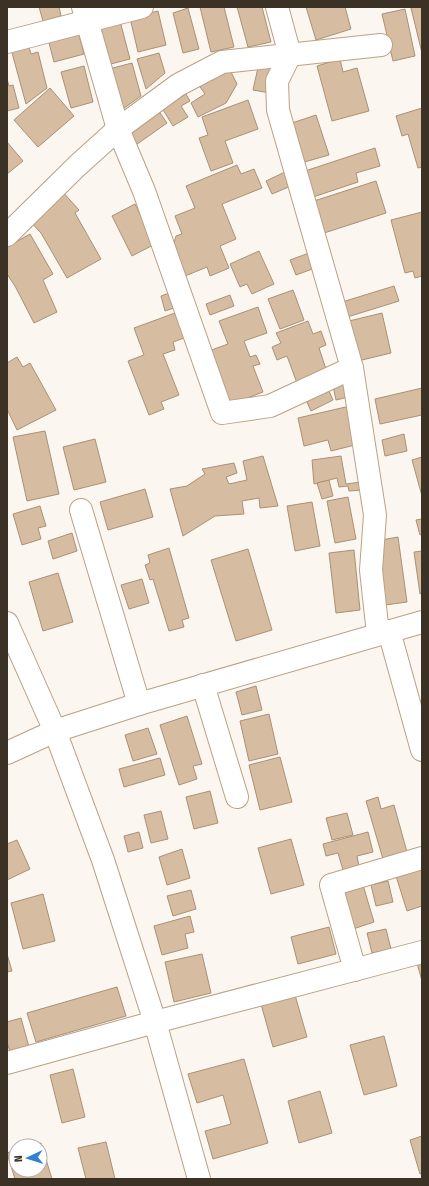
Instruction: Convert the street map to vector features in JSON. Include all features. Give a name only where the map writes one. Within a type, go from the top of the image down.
[{"type":"street","points":[[7,42],[84,14],[142,7]]},
{"type":"street","points":[[277,7],[290,55],[277,81],[278,110],[352,368],[375,515],[371,570],[383,632],[422,750]]},
{"type":"street","points":[[84,14],[118,129],[144,190],[222,413],[270,406],[352,368]]},
{"type":"street","points":[[7,235],[77,166],[118,129],[178,85],[222,62],[380,46]]},
{"type":"street","points":[[81,510],[139,704]]},
{"type":"street","points":[[7,752],[56,731],[139,704],[383,632],[422,622]]},
{"type":"street","points":[[7,623],[56,731],[103,860],[155,1022],[199,1179]]},
{"type":"street","points":[[203,685],[237,797]]},
{"type":"street","points":[[355,970],[331,885],[422,858]]},
{"type":"street","points":[[7,1063],[155,1022],[422,952]]},
{"type":"building","points":[[39,7],[59,7],[61,16],[43,21]]},
{"type":"building","points":[[200,7],[224,7],[234,47],[211,52]]},
{"type":"building","points":[[237,7],[262,7],[271,42],[248,47]]},
{"type":"building","points":[[306,7],[345,7],[351,29],[316,40]]},
{"type":"building","points":[[422,7],[422,53],[411,8]]},
{"type":"building","points":[[188,8],[199,49],[183,53],[173,13]]},
{"type":"building","points":[[405,9],[415,56],[393,61],[382,14]]},
{"type":"building","points":[[158,11],[166,45],[138,52],[130,18]]},
{"type":"building","points":[[120,21],[130,59],[107,65],[96,27]]},
{"type":"building","points":[[78,31],[84,54],[54,62],[48,39]]},
{"type":"building","points":[[28,44],[31,54],[38,52],[47,88],[26,104],[11,49]]},
{"type":"building","points":[[159,53],[165,73],[146,89],[137,59]]},
{"type":"building","points":[[340,59],[343,72],[357,68],[369,111],[332,121],[317,66]]},
{"type":"building","points":[[132,63],[141,96],[120,111],[109,69]]},
{"type":"building","points":[[259,63],[276,67],[270,93],[253,90]]},
{"type":"building","points":[[84,66],[93,102],[71,108],[61,72]]},
{"type":"building","points":[[230,70],[237,84],[226,103],[198,117],[191,103],[205,94],[198,84]]},
{"type":"building","points":[[7,79],[9,86],[13,85],[19,108],[7,111]]},
{"type":"building","points":[[50,88],[74,116],[38,147],[14,120]]},
{"type":"building","points":[[186,94],[190,101],[181,106],[188,117],[173,126],[162,108]]},
{"type":"building","points":[[248,100],[258,129],[225,141],[233,163],[211,171],[199,138],[208,135],[202,117]]},
{"type":"building","points":[[422,108],[422,167],[418,168],[408,134],[402,136],[396,116]]},
{"type":"building","points":[[158,110],[167,123],[133,147],[124,134]]},
{"type":"building","points":[[316,115],[329,155],[301,163],[289,124]]},
{"type":"building","points":[[7,142],[23,161],[7,174]]},
{"type":"building","points":[[375,148],[380,166],[356,173],[358,182],[313,197],[305,171]]},
{"type":"building","points":[[237,165],[241,174],[254,169],[262,188],[222,204],[236,239],[220,246],[229,268],[210,276],[207,267],[185,276],[173,247],[176,236],[182,234],[175,216],[195,208],[186,186]]},
{"type":"building","points":[[285,172],[291,186],[272,194],[266,181]]},
{"type":"building","points":[[376,181],[386,213],[321,234],[311,202]]},
{"type":"building","points":[[61,190],[79,210],[75,213],[101,259],[67,278],[41,233],[29,220]]},
{"type":"building","points":[[135,204],[155,244],[132,256],[112,216]]},
{"type":"building","points":[[422,212],[422,276],[415,278],[413,271],[405,273],[391,220]]},
{"type":"building","points":[[30,234],[53,274],[43,280],[57,312],[34,323],[15,286],[7,274],[7,247]]},
{"type":"building","points":[[259,251],[274,284],[252,294],[247,284],[240,287],[230,264]]},
{"type":"building","points":[[309,253],[315,268],[296,275],[290,260]]},
{"type":"building","points":[[394,286],[399,301],[344,318],[339,303]]},
{"type":"building","points":[[293,290],[304,320],[280,329],[268,299]]},
{"type":"building","points":[[175,291],[180,306],[165,311],[161,296]]},
{"type":"building","points":[[230,295],[234,306],[210,315],[206,304]]},
{"type":"building","points":[[258,307],[267,333],[244,341],[250,357],[256,355],[260,364],[253,366],[263,392],[224,407],[206,352],[228,344],[219,321]]},
{"type":"building","points":[[175,313],[184,338],[173,342],[175,350],[163,354],[179,395],[161,402],[164,409],[149,415],[128,361],[144,355],[134,328]]},
{"type":"building","points":[[382,313],[391,353],[358,361],[349,321]]},
{"type":"building","points":[[308,321],[313,334],[321,331],[326,345],[319,348],[327,372],[297,383],[287,356],[277,360],[272,347],[281,343],[276,333]]},
{"type":"building","points":[[17,357],[23,367],[30,363],[56,410],[17,430],[7,409],[7,363]]},
{"type":"building","points":[[350,382],[353,396],[336,400],[333,386]]},
{"type":"building","points":[[422,388],[422,415],[380,424],[375,399]]},
{"type":"building","points":[[328,389],[333,400],[311,411],[306,400]]},
{"type":"building","points":[[350,406],[359,444],[331,451],[328,440],[304,446],[298,418]]},
{"type":"building","points":[[45,431],[59,494],[27,501],[13,437]]},
{"type":"building","points":[[404,434],[407,451],[385,456],[382,440]]},
{"type":"building","points":[[95,439],[106,482],[74,490],[63,447]]},
{"type":"building","points":[[263,456],[278,506],[260,508],[259,498],[242,501],[244,514],[215,516],[183,536],[170,489],[187,486],[205,474],[202,469],[234,463],[237,473],[226,477],[229,484],[247,480],[243,461]]},
{"type":"building","points":[[341,456],[346,484],[361,482],[362,490],[349,491],[348,486],[339,487],[337,478],[314,484],[312,460]]},
{"type":"building","points":[[422,457],[422,496],[412,460]]},
{"type":"building","points":[[329,480],[333,496],[322,499],[317,483]]},
{"type":"building","points":[[145,489],[153,517],[108,530],[100,502]]},
{"type":"building","points":[[348,497],[356,539],[335,543],[327,501]]},
{"type":"building","points":[[312,502],[320,546],[295,551],[287,506]]},
{"type":"building","points":[[40,506],[46,526],[38,528],[41,539],[22,545],[13,514]]},
{"type":"building","points":[[422,519],[422,534],[420,535],[416,520]]},
{"type":"building","points":[[72,533],[77,551],[53,559],[48,541]]},
{"type":"building","points":[[398,537],[407,602],[385,605],[376,541]]},
{"type":"building","points":[[169,548],[189,618],[182,620],[184,627],[169,631],[153,579],[150,580],[145,565],[150,563],[148,555]]},
{"type":"building","points":[[248,549],[272,630],[236,641],[211,560]]},
{"type":"building","points":[[354,550],[360,610],[336,613],[329,553]]},
{"type":"building","points":[[422,551],[422,593],[420,594],[414,552]]},
{"type":"building","points":[[58,573],[73,622],[43,631],[29,582]]},
{"type":"building","points":[[142,579],[149,603],[129,609],[121,585]]},
{"type":"building","points":[[256,686],[262,710],[242,715],[236,692]]},
{"type":"building","points":[[269,714],[278,754],[249,761],[240,721]]},
{"type":"building","points":[[187,716],[202,764],[193,766],[197,779],[179,785],[160,725]]},
{"type":"building","points":[[148,728],[157,754],[133,761],[125,735]]},
{"type":"building","points":[[280,757],[292,802],[260,810],[249,765]]},
{"type":"building","points":[[160,758],[165,775],[124,787],[119,769]]},
{"type":"building","points":[[210,791],[218,823],[194,829],[186,797]]},
{"type":"building","points":[[378,797],[381,809],[394,805],[407,852],[383,859],[366,801]]},
{"type":"building","points":[[161,811],[168,839],[151,843],[144,815]]},
{"type":"building","points":[[347,813],[353,835],[332,840],[326,818]]},
{"type":"building","points":[[139,832],[143,848],[128,852],[124,836]]},
{"type":"building","points":[[368,832],[373,852],[357,856],[359,866],[343,870],[338,853],[326,856],[323,844]]},
{"type":"building","points":[[291,839],[304,885],[271,894],[258,848]]},
{"type":"building","points":[[17,840],[30,869],[7,880],[7,844]]},
{"type":"building","points":[[182,849],[190,878],[167,885],[159,857]]},
{"type":"building","points":[[422,868],[422,906],[407,911],[396,876]]},
{"type":"building","points":[[388,881],[393,902],[376,906],[371,885]]},
{"type":"building","points":[[363,885],[374,922],[350,930],[339,893]]},
{"type":"building","points":[[191,890],[196,909],[173,916],[167,896]]},
{"type":"building","points":[[43,894],[55,941],[23,949],[11,903]]},
{"type":"building","points":[[190,916],[194,932],[185,934],[188,948],[162,955],[154,926]]},
{"type":"building","points":[[329,927],[336,954],[298,964],[291,937]]},
{"type":"building","points":[[386,929],[391,949],[372,953],[367,933]]},
{"type":"building","points":[[7,954],[12,971],[7,972]]},
{"type":"building","points":[[202,954],[211,993],[174,1002],[165,962]]},
{"type":"building","points":[[422,961],[422,981],[417,963]]},
{"type":"building","points":[[117,987],[126,1016],[36,1042],[27,1013]]},
{"type":"building","points":[[295,995],[307,1037],[273,1047],[261,1004]]},
{"type":"building","points":[[21,1018],[29,1047],[10,1052],[7,1042],[7,1022]]},
{"type":"building","points":[[384,1036],[397,1086],[364,1095],[350,1045]]},
{"type":"building","points":[[244,1059],[268,1143],[213,1159],[205,1131],[231,1124],[223,1095],[197,1103],[188,1074]]},
{"type":"building","points":[[73,1069],[85,1117],[62,1123],[50,1075]]},
{"type":"building","points":[[320,1091],[332,1133],[299,1143],[288,1101]]},
{"type":"building","points":[[422,1136],[422,1173],[420,1174],[410,1140]]},
{"type":"building","points":[[106,1142],[115,1179],[86,1179],[78,1148]]},
{"type":"building","points":[[48,1166],[52,1179],[15,1179],[48,1178]]}]
